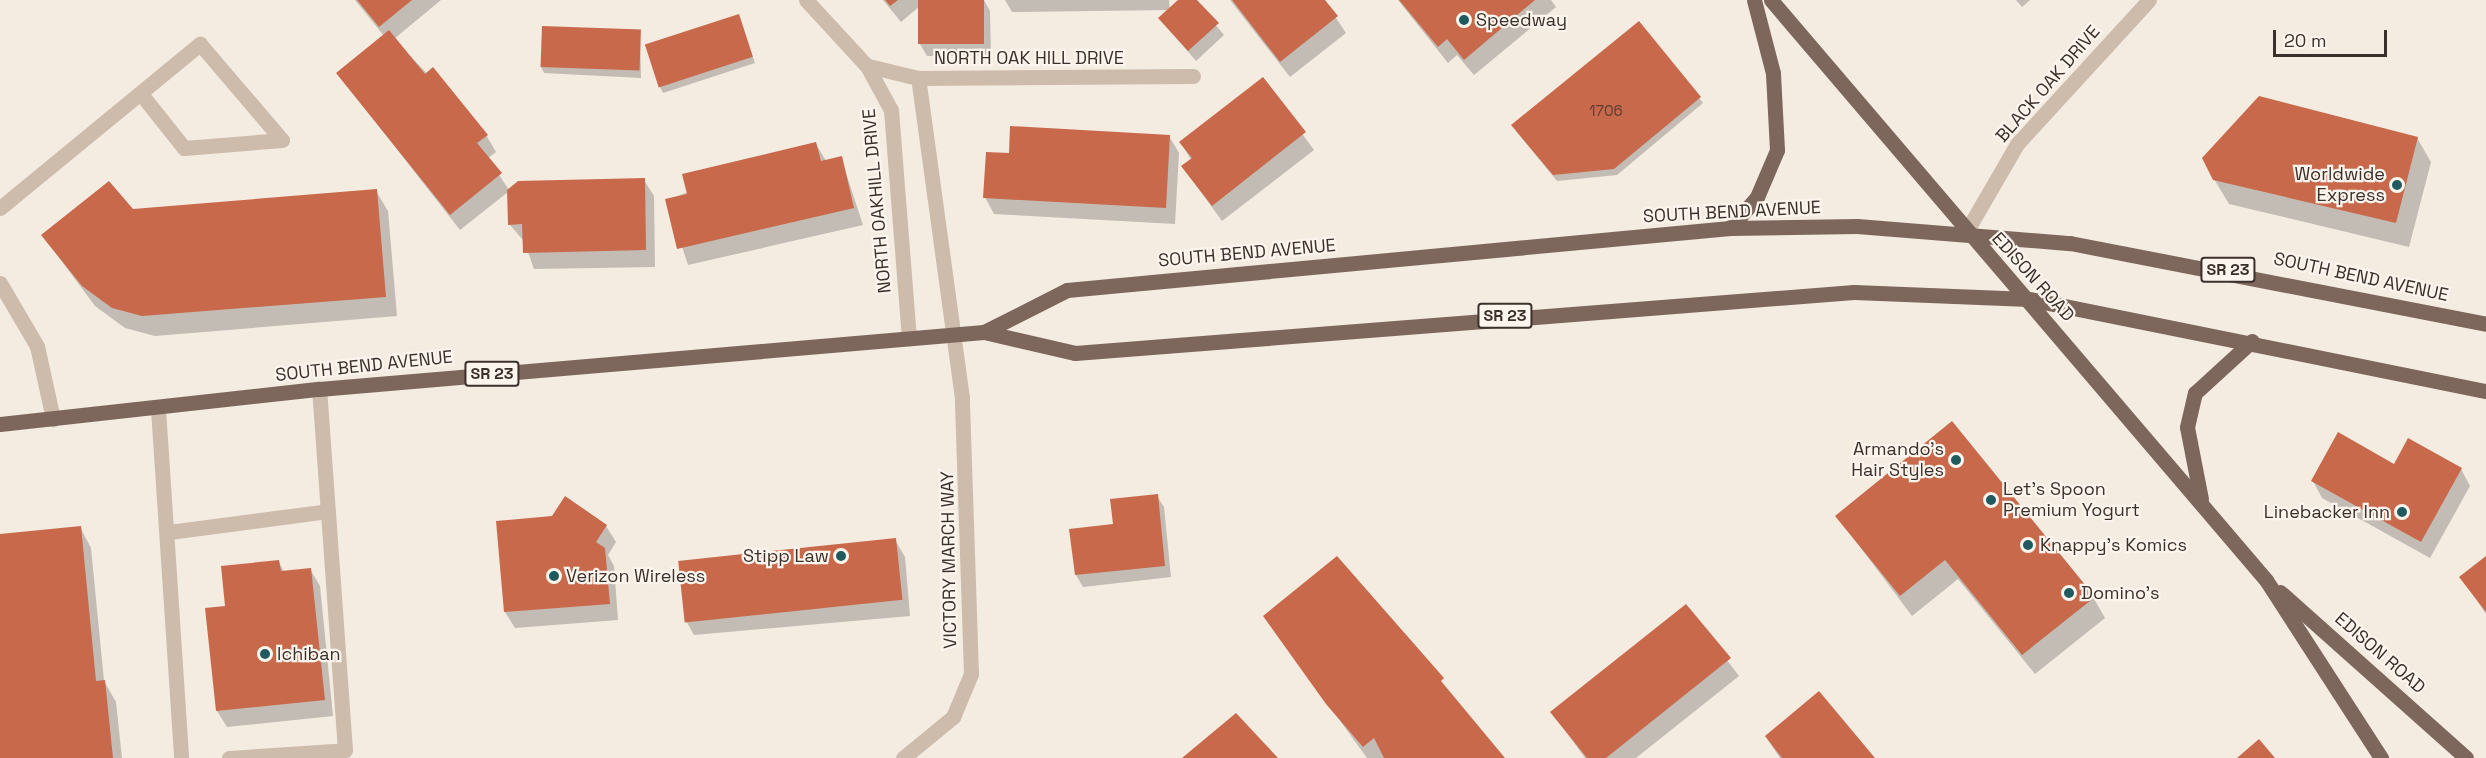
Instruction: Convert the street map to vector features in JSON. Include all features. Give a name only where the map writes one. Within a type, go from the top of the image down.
[{"type":"main road","points":[[1730,228],[1757,197],[1777,150],[1773,74],[1755,0]]},
{"type":"main road","name":"EDISON ROAD","points":[[1771,0],[1966,232],[2029,299],[2266,580],[2381,758]]},
{"type":"main road","name":"SOUTH BEND AVENUE","points":[[984,332],[1067,290],[1730,228],[1966,232],[2182,260],[2486,324]]},
{"type":"main road","name":"SOUTH BEND AVENUE","points":[[0,424],[158,409],[320,389],[955,334],[984,332],[1075,353],[1823,293],[2029,299],[2252,341],[2486,391]]},
{"type":"main road","points":[[2202,502],[2187,427],[2195,393],[2252,341]]},
{"type":"main road","name":"EDISON ROAD","points":[[2266,580],[2466,758]]},
{"type":"street","points":[[806,0],[834,34],[867,66]]},
{"type":"street","name":"BLACK OAK DRIVE","points":[[1966,232],[2017,144],[2149,0]]},
{"type":"street","points":[[0,208],[200,44],[282,140],[184,148],[141,94]]},
{"type":"street","name":"NORTH OAK HILL DRIVE","points":[[867,66],[918,78],[1193,76]]},
{"type":"street","name":"NORTH OAKHILL DRIVE","points":[[867,66],[891,110],[909,338]]},
{"type":"street","points":[[918,78],[955,334]]},
{"type":"street","points":[[0,283],[37,346],[53,419]]},
{"type":"street","name":"VICTORY MARCH WAY","points":[[903,758],[952,717],[971,674],[968,481],[955,334]]},
{"type":"street","points":[[229,758],[345,750],[320,389]]},
{"type":"street","points":[[158,409],[169,532],[181,758]]},
{"type":"street","points":[[169,532],[328,511]]},
{"type":"building","points":[[357,0],[412,0],[379,27]]},
{"type":"building","points":[[885,0],[898,0],[890,6]]},
{"type":"building","points":[[918,0],[984,0],[984,44],[918,44]]},
{"type":"building","points":[[1178,0],[1197,0],[1219,23],[1188,51],[1158,18]]},
{"type":"building","points":[[1232,0],[1325,0],[1338,16],[1280,62]]},
{"type":"building","name":"Speedway","points":[[1399,0],[1535,0],[1464,60],[1447,39],[1438,47]]},
{"type":"building","points":[[739,14],[753,57],[659,87],[645,45]]},
{"type":"building","name":"Speedway","points":[[1639,21],[1701,97],[1614,169],[1553,175],[1511,125]]},
{"type":"building","points":[[542,26],[641,29],[640,70],[541,67]]},
{"type":"building","points":[[389,30],[425,74],[433,67],[488,135],[477,143],[502,173],[450,215],[336,73]]},
{"type":"building","points":[[1263,77],[1306,132],[1212,206],[1181,166],[1192,158],[1179,142]]},
{"type":"building","points":[[2259,96],[2418,137],[2396,223],[2213,180],[2202,158]]},
{"type":"building","points":[[1010,126],[1170,135],[1166,208],[983,198],[986,152],[1009,153]]},
{"type":"building","points":[[816,142],[821,161],[842,156],[854,208],[677,249],[665,199],[687,194],[682,174]]},
{"type":"building","points":[[645,178],[646,250],[523,253],[522,224],[508,225],[507,190],[518,181]]},
{"type":"building","points":[[109,181],[133,209],[377,189],[386,297],[142,316],[112,308],[82,286],[41,235]]},
{"type":"building","points":[[1952,421],[2095,597],[2022,655],[1945,560],[1900,596],[1835,516]]},
{"type":"building","name":"Linebacker Inn","points":[[2338,432],[2394,464],[2408,438],[2462,468],[2421,542],[2311,481]]},
{"type":"building","points":[[1158,494],[1165,566],[1075,575],[1069,529],[1113,524],[1110,499]]},
{"type":"building","name":"Verizon Wireless","points":[[565,496],[607,525],[596,542],[605,548],[610,604],[504,612],[496,521],[552,516]]},
{"type":"building","points":[[81,526],[96,681],[105,680],[113,758],[0,758],[0,534]]},
{"type":"building","points":[[896,538],[902,600],[685,623],[678,561]]},
{"type":"building","points":[[1337,556],[1444,678],[1441,681],[1505,758],[1384,758],[1374,738],[1363,747],[1326,704],[1263,616]]},
{"type":"building","points":[[2486,556],[2486,612],[2459,577]]},
{"type":"building","name":"Ichiban","points":[[279,560],[281,571],[311,568],[325,700],[216,711],[205,608],[225,606],[221,566]]},
{"type":"building","points":[[1686,604],[1731,658],[1606,758],[1587,758],[1550,712]]},
{"type":"building","points":[[1819,691],[1875,758],[1782,758],[1765,736]]},
{"type":"building","points":[[1236,713],[1278,758],[1182,758]]},
{"type":"building","points":[[2259,739],[2275,758],[2237,758]]},
{"type":"place","name":"Speedway","points":[[1464,20]]},
{"type":"place","name":"Worldwide Express","points":[[2397,185]]},
{"type":"place","name":"Armando's Hair Styles","points":[[1956,460]]},
{"type":"place","name":"Let's Spoon Premium Yogurt","points":[[1991,500]]},
{"type":"place","name":"Linebacker Inn","points":[[2402,512]]},
{"type":"place","name":"Knappy's Komics","points":[[2028,545]]},
{"type":"place","name":"Stipp Law","points":[[841,556]]},
{"type":"place","name":"Verizon Wireless","points":[[554,576]]},
{"type":"place","name":"Domino's","points":[[2069,593]]},
{"type":"place","name":"Ichiban","points":[[265,654]]}]
